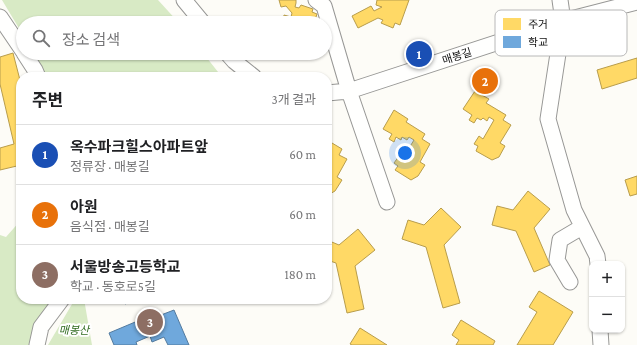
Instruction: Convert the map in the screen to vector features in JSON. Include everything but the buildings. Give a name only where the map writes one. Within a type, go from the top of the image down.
[{"type":"street","points":[[184,0],[197,16]]},
{"type":"street","points":[[316,0],[324,6],[327,16]]},
{"type":"street","points":[[560,0],[561,10]]},
{"type":"street","name":"매봉길","points":[[606,10],[637,2]]},
{"type":"street","points":[[0,17],[16,40]]},
{"type":"street","points":[[332,32],[387,202]]},
{"type":"street","name":"매봉길","points":[[332,93],[350,91],[495,43]]},
{"type":"street","points":[[558,56],[548,119],[574,210],[597,256],[598,261]]},
{"type":"street","points":[[29,60],[36,72]]},
{"type":"street","points":[[233,60],[248,72]]},
{"type":"street","points":[[570,282],[557,260],[560,240],[582,228]]},
{"type":"street","points":[[37,345],[41,327],[58,304]]},
{"type":"street","points":[[600,333],[601,345]]},
{"type":"green space","points":[[2,0],[158,0],[173,16],[16,16],[16,23]]},
{"type":"green space","points":[[37,60],[209,60],[218,72],[44,72]]},
{"type":"green space","points":[[16,226],[16,304],[50,304],[39,320],[30,345],[0,345],[0,235],[6,237]]},
{"type":"green space","name":"매봉산","points":[[72,304],[85,304],[92,345],[48,345]]},
{"type":"place","name":"옥수파크힐스아파트앞","points":[[419,54]]},
{"type":"place","name":"아원","points":[[485,81]]},
{"type":"place","name":"서울방송고등학교","points":[[150,322]]}]
